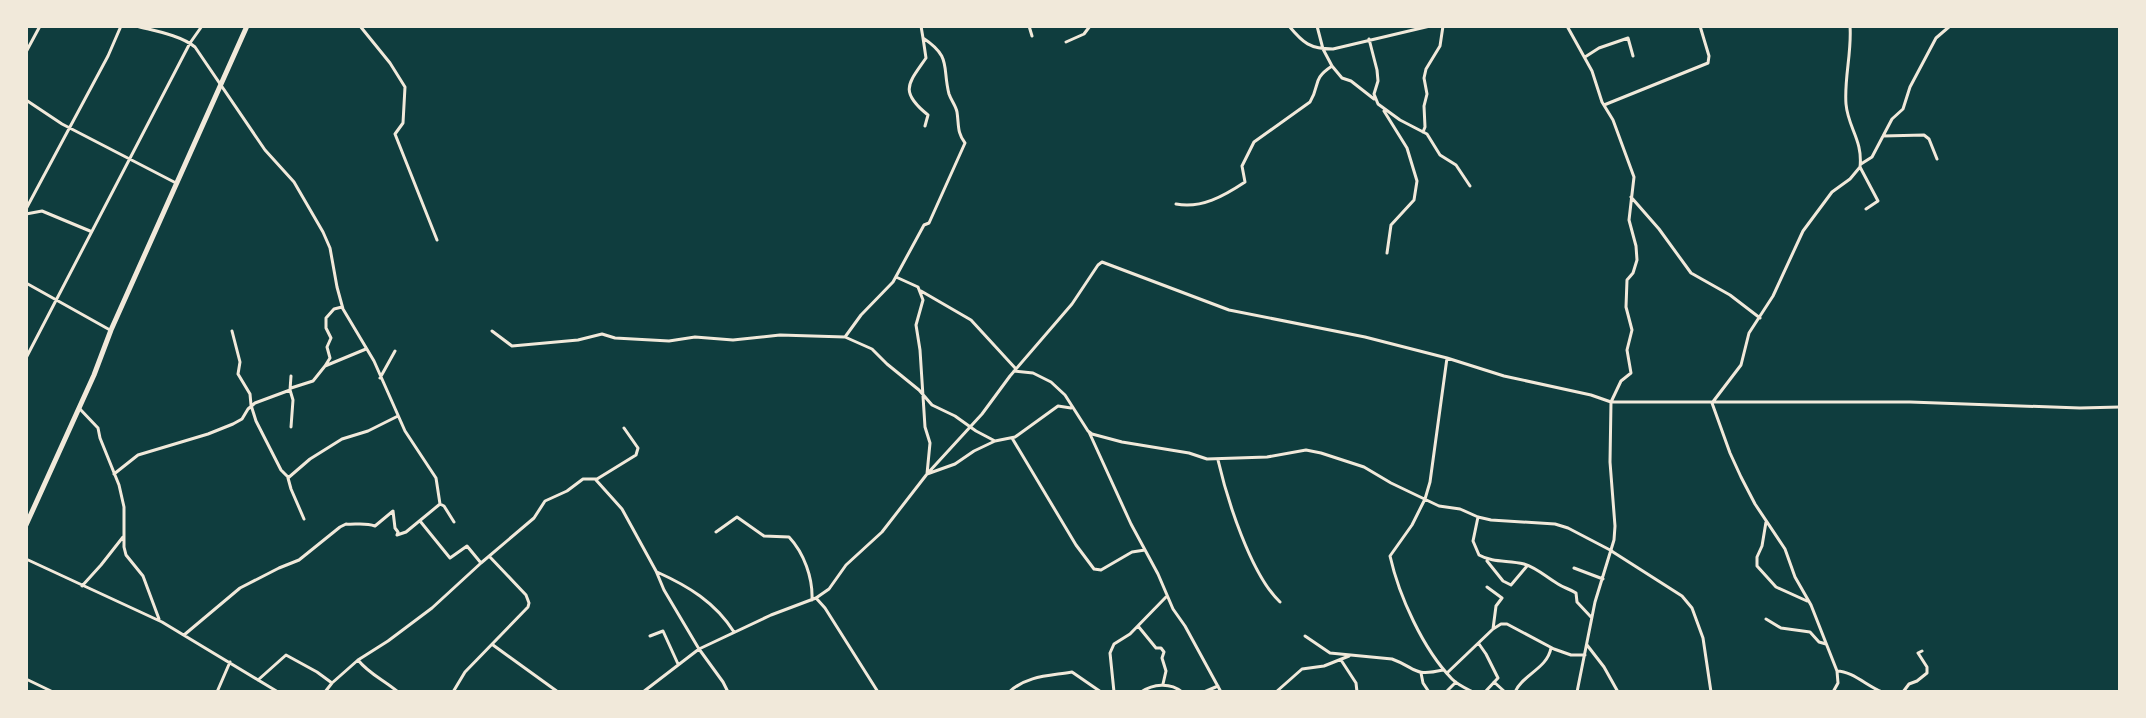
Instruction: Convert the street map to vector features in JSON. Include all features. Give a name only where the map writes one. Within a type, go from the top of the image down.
[{"type":"main road","points":[[26,525],[247,26]]},
{"type":"street","points":[[26,50],[40,26]]},
{"type":"street","points":[[26,212],[121,26]]},
{"type":"street","points":[[136,26],[190,43],[265,150],[294,182],[330,248],[342,306],[372,358],[398,416],[435,477],[440,504],[454,522]]},
{"type":"street","points":[[26,358],[190,43],[202,26]]},
{"type":"street","points":[[360,26],[405,87],[403,123],[395,134],[437,240]]},
{"type":"street","points":[[921,26],[926,58],[909,83],[911,96],[928,115],[925,126]]},
{"type":"street","points":[[1029,26],[1032,36]]},
{"type":"street","points":[[1066,42],[1084,34],[1090,26]]},
{"type":"street","points":[[1289,26],[1304,43],[1323,49],[1430,26]]},
{"type":"street","points":[[1317,26],[1323,49],[1332,66],[1342,78],[1351,81],[1374,99],[1407,148],[1417,181],[1414,200],[1391,225],[1387,253]]},
{"type":"street","points":[[1423,132],[1427,94],[1424,78],[1440,46],[1443,26]]},
{"type":"street","points":[[1567,26],[1592,71],[1634,175],[1629,220],[1637,260],[1628,278],[1626,307],[1632,330],[1627,350],[1631,371],[1621,381],[1611,402],[1610,462],[1615,526],[1612,551],[1592,617],[1577,692]]},
{"type":"street","points":[[1604,105],[1708,63],[1709,56],[1700,26]]},
{"type":"street","points":[[1850,26],[1846,107],[1858,138],[1861,166],[1878,201],[1866,209]]},
{"type":"street","points":[[1712,403],[1737,372],[1749,333],[1773,296],[1803,231],[1833,190],[1850,179],[1872,157],[1893,118],[1903,109],[1910,87],[1936,38],[1950,26]]},
{"type":"street","points":[[845,337],[896,277],[924,224],[929,223],[965,143],[959,134],[957,111],[949,94],[946,65],[936,47],[923,38]]},
{"type":"street","points":[[1585,57],[1599,48],[1628,38],[1633,56]]},
{"type":"street","points":[[1369,39],[1378,81],[1374,99]]},
{"type":"street","points":[[1176,204],[1204,204],[1245,182],[1242,166],[1254,142],[1310,102],[1316,93],[1320,74],[1332,66]]},
{"type":"street","points":[[26,100],[130,161],[176,183]]},
{"type":"street","points":[[1381,108],[1428,135],[1440,155],[1456,165],[1470,186]]},
{"type":"street","points":[[1883,136],[1924,135],[1929,139],[1937,159]]},
{"type":"street","points":[[1631,197],[1691,273],[1730,295],[1760,318]]},
{"type":"street","points":[[26,212],[42,211],[91,232]]},
{"type":"street","points":[[647,691],[699,649],[814,599],[829,589],[846,565],[882,532],[927,474],[970,427],[1072,304],[1102,262],[1229,310],[1365,337],[1611,402],[1910,402],[2120,407]]},
{"type":"street","points":[[896,277],[913,283],[933,300],[967,317],[1015,370],[1033,373],[1061,391],[1089,432],[1173,609],[1221,692]]},
{"type":"street","points":[[26,283],[111,330]]},
{"type":"street","points":[[921,291],[922,307],[916,325],[925,427],[930,443],[927,474]]},
{"type":"street","points":[[114,474],[145,452],[241,421],[251,405],[313,381],[330,358],[327,347],[331,338],[326,328],[326,318],[342,306]]},
{"type":"street","points":[[232,331],[240,362],[238,374],[250,394],[256,421],[288,478],[304,519]]},
{"type":"street","points":[[492,331],[512,346],[578,340],[602,334],[615,338],[669,341],[695,337],[733,340],[780,335],[845,337],[872,349],[932,405],[995,441]]},
{"type":"street","points":[[325,366],[366,349]]},
{"type":"street","points":[[380,378],[395,351]]},
{"type":"street","points":[[1447,358],[1433,471],[1425,499],[1412,525],[1390,556],[1409,611],[1428,647],[1446,672],[1473,692]]},
{"type":"street","points":[[291,376],[291,427]]},
{"type":"street","points":[[1712,403],[1741,477],[1785,549],[1795,577],[1810,603],[1837,671],[1838,683],[1833,692]]},
{"type":"street","points":[[927,474],[955,464],[995,441],[1027,431],[1055,407],[1071,408]]},
{"type":"street","points":[[79,408],[98,428],[124,507],[126,555],[143,576],[159,620]]},
{"type":"street","points":[[288,478],[310,459],[342,439],[368,431],[398,416]]},
{"type":"street","points":[[325,692],[358,660],[432,608],[534,518],[545,501],[583,479],[596,480],[638,452],[624,428]]},
{"type":"street","points":[[1089,432],[1207,459],[1263,458],[1313,451],[1356,464],[1439,506],[1460,509],[1491,520],[1555,524],[1568,528],[1612,551],[1682,596],[1692,608],[1703,638],[1711,692]]},
{"type":"street","points":[[1012,438],[1076,545],[1094,569],[1101,570],[1132,552],[1145,550]]},
{"type":"street","points":[[1218,459],[1254,565],[1268,592],[1280,602]]},
{"type":"street","points":[[596,480],[622,509],[664,590],[728,692]]},
{"type":"street","points":[[184,635],[240,588],[296,562],[336,529],[359,523],[375,526],[393,511],[397,535],[406,532],[440,504]]},
{"type":"street","points":[[716,532],[737,517],[764,536],[789,537],[797,546],[813,583],[814,599],[825,608],[878,692]]},
{"type":"street","points":[[1478,517],[1473,541],[1479,555],[1503,581],[1514,582],[1527,566]]},
{"type":"street","points":[[420,521],[450,558],[467,546],[481,563]]},
{"type":"street","points":[[1767,521],[1757,566],[1776,587],[1810,603]]},
{"type":"street","points":[[82,586],[125,534]]},
{"type":"street","points":[[453,692],[465,672],[528,607],[526,595],[489,556]]},
{"type":"street","points":[[26,559],[159,620],[278,692]]},
{"type":"street","points":[[1485,559],[1512,561],[1527,566],[1576,593],[1577,602],[1592,617]]},
{"type":"street","points":[[1574,568],[1603,579]]},
{"type":"street","points":[[656,571],[704,597],[728,621],[734,632]]},
{"type":"street","points":[[1487,587],[1502,598],[1496,606],[1493,629]]},
{"type":"street","points":[[1114,692],[1112,647],[1168,596]]},
{"type":"street","points":[[1766,619],[1781,628],[1810,632],[1819,642],[1826,644]]},
{"type":"street","points":[[1305,636],[1330,653],[1392,659],[1421,673],[1446,672],[1501,624],[1507,624],[1551,648],[1571,655],[1585,655]]},
{"type":"street","points":[[1138,626],[1156,648],[1164,652],[1162,658],[1166,671],[1163,684]]},
{"type":"street","points":[[650,636],[663,631],[678,664]]},
{"type":"street","points":[[493,644],[558,692]]},
{"type":"street","points":[[1479,644],[1497,677],[1485,692]]},
{"type":"street","points":[[1587,645],[1618,692]]},
{"type":"street","points":[[1515,692],[1518,683],[1546,662],[1551,648]]},
{"type":"street","points":[[1903,692],[1909,684],[1927,673],[1927,667],[1918,653],[1922,651]]},
{"type":"street","points":[[258,680],[286,655],[332,683]]},
{"type":"street","points":[[1276,692],[1302,669],[1315,668],[1350,656]]},
{"type":"street","points":[[358,660],[368,672],[398,692]]},
{"type":"street","points":[[1341,660],[1356,683],[1357,692]]},
{"type":"street","points":[[217,692],[230,662]]},
{"type":"street","points":[[1837,671],[1846,672],[1882,692]]},
{"type":"street","points":[[1009,692],[1032,678],[1072,672],[1101,692]]},
{"type":"street","points":[[1421,673],[1429,692]]},
{"type":"street","points":[[26,679],[53,692]]},
{"type":"street","points":[[1446,692],[1456,682]]},
{"type":"street","points":[[1494,682],[1505,692]]},
{"type":"street","points":[[1141,692],[1163,684],[1174,686],[1182,692]]},
{"type":"street","points":[[1204,692],[1218,686]]}]
